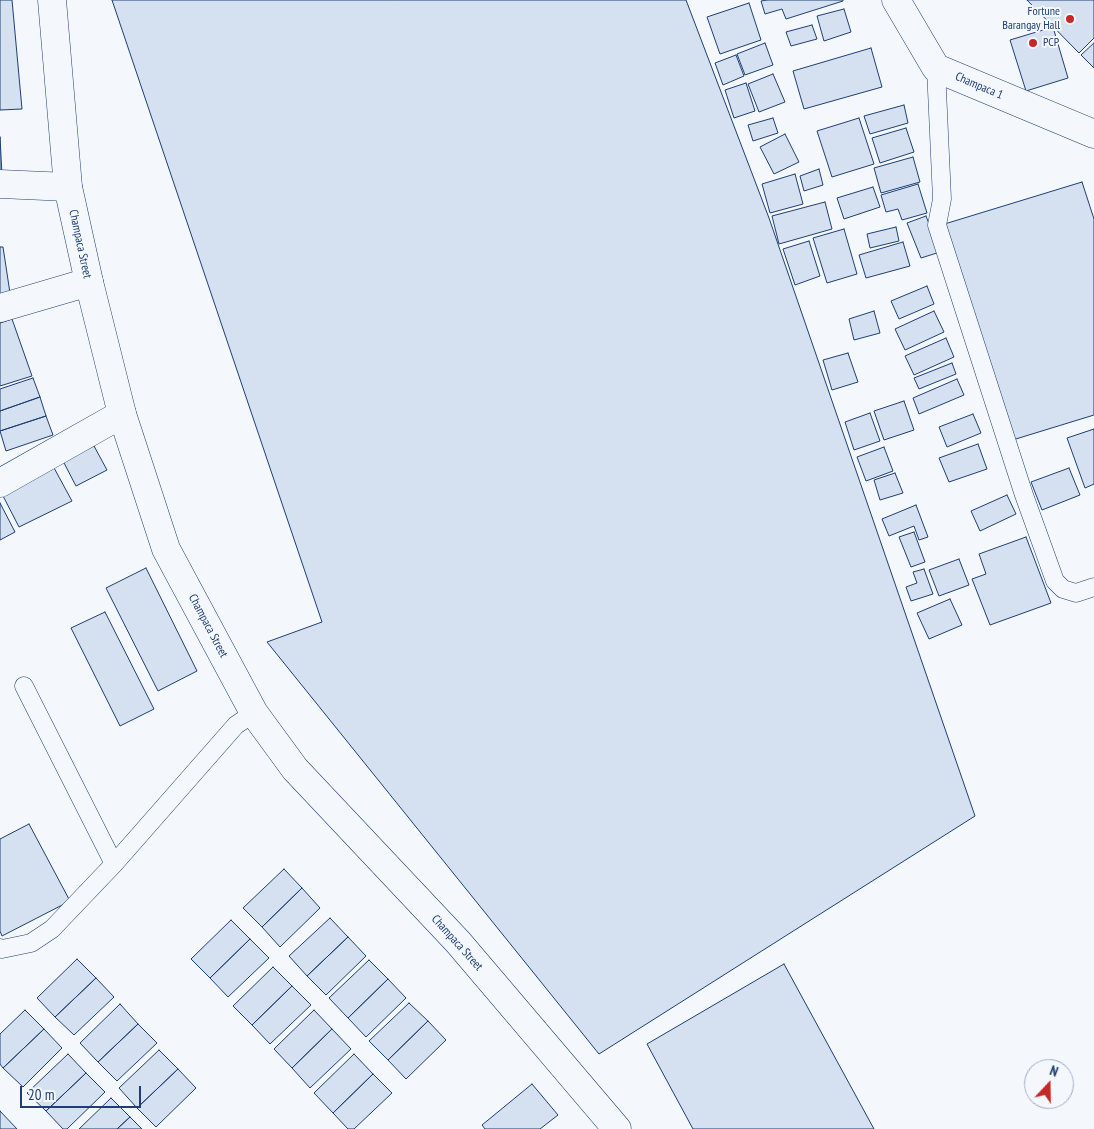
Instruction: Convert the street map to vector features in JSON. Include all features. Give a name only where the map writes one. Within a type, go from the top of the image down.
[{"type":"street","name":"Champaca Street","points":[[52,0],[68,187],[89,282],[122,414],[166,549],[254,713],[295,768],[458,942],[617,1129]]},
{"type":"street","points":[[896,0],[936,68]]},
{"type":"street","name":"Champaca 1","points":[[936,68],[1094,134]]},
{"type":"street","points":[[0,184],[68,187]]},
{"type":"street","points":[[0,308],[89,282]]},
{"type":"street","points":[[0,483],[122,414]]},
{"type":"lane","points":[[936,68],[942,199],[937,225],[1024,495],[1056,581],[1063,588],[1076,593],[1094,587]]},
{"type":"lane","points":[[24,686],[114,864]]},
{"type":"lane","points":[[0,948],[31,943],[52,929],[114,864],[236,725],[254,713]]},
{"type":"building","points":[[0,0],[12,0],[22,109],[0,110]]},
{"type":"building","points":[[112,0],[686,0],[769,218],[975,816],[599,1054],[267,642],[322,622]]},
{"type":"building","name":"Fortune Barangay Hall","points":[[1027,0],[1094,0],[1094,38],[1079,53]]},
{"type":"building","points":[[761,1],[843,1],[786,19],[782,9],[765,14]]},
{"type":"building","points":[[749,3],[761,40],[720,54],[707,17]]},
{"type":"building","points":[[844,9],[851,32],[824,41],[817,16]]},
{"type":"building","points":[[812,25],[817,39],[791,46],[786,32]]},
{"type":"building","points":[[1053,27],[1068,78],[1026,91],[1010,40]]},
{"type":"building","points":[[765,43],[773,65],[745,75],[737,54]]},
{"type":"building","points":[[1094,43],[1094,68],[1081,55]]},
{"type":"building","points":[[871,48],[882,87],[804,109],[793,71]]},
{"type":"building","points":[[736,55],[744,76],[723,85],[715,63]]},
{"type":"building","points":[[773,74],[785,102],[759,112],[748,84]]},
{"type":"building","points":[[746,83],[755,111],[734,118],[725,90]]},
{"type":"building","points":[[904,105],[908,123],[870,134],[864,116]]},
{"type":"building","points":[[773,118],[778,133],[753,141],[748,125]]},
{"type":"building","points":[[859,118],[874,164],[832,177],[817,131]]},
{"type":"building","points":[[906,128],[914,152],[880,163],[872,138]]},
{"type":"building","points":[[785,134],[799,162],[774,174],[760,147]]},
{"type":"building","points":[[0,137],[2,175],[0,176]]},
{"type":"building","points":[[913,157],[920,182],[881,193],[874,168]]},
{"type":"building","points":[[819,169],[823,185],[804,191],[800,176]]},
{"type":"building","points":[[795,174],[803,204],[770,213],[762,184]]},
{"type":"building","points":[[1082,182],[1094,219],[1094,415],[1006,442],[938,226]]},
{"type":"building","points":[[918,184],[927,213],[902,220],[898,209],[886,212],[881,195]]},
{"type":"building","points":[[873,187],[880,207],[844,219],[837,198]]},
{"type":"building","points":[[825,202],[832,229],[779,244],[772,216]]},
{"type":"building","points":[[926,216],[940,252],[921,258],[907,223]]},
{"type":"building","points":[[896,227],[899,241],[870,248],[867,234]]},
{"type":"building","points":[[844,229],[857,274],[827,283],[813,238]]},
{"type":"building","points":[[809,241],[820,276],[795,285],[783,249]]},
{"type":"building","points":[[903,242],[910,266],[866,278],[859,255]]},
{"type":"building","points":[[0,247],[3,247],[10,293],[0,295]]},
{"type":"building","points":[[927,286],[934,304],[899,319],[891,301]]},
{"type":"building","points":[[874,311],[880,333],[854,340],[849,319]]},
{"type":"building","points":[[934,311],[944,332],[905,350],[895,329]]},
{"type":"building","points":[[12,319],[32,376],[0,386],[0,323]]},
{"type":"building","points":[[946,338],[954,357],[914,375],[905,356]]},
{"type":"building","points":[[848,353],[858,382],[832,390],[823,360]]},
{"type":"building","points":[[952,363],[956,374],[919,389],[914,378]]},
{"type":"building","points":[[33,378],[40,397],[0,411],[0,389]]},
{"type":"building","points":[[957,379],[964,395],[919,414],[913,398]]},
{"type":"building","points":[[40,397],[46,416],[0,431],[0,411]]},
{"type":"building","points":[[904,401],[914,430],[884,440],[874,411]]},
{"type":"building","points":[[870,413],[880,441],[854,450],[845,422]]},
{"type":"building","points":[[973,414],[981,433],[947,447],[939,427]]},
{"type":"building","points":[[46,416],[53,435],[6,451],[0,431]]},
{"type":"building","points":[[1094,429],[1094,484],[1085,488],[1067,438]]},
{"type":"building","points":[[978,444],[987,469],[949,482],[939,458]]},
{"type":"building","points":[[94,446],[107,470],[76,486],[63,461]]},
{"type":"building","points":[[884,447],[893,471],[866,481],[857,457]]},
{"type":"building","points":[[53,466],[72,501],[19,527],[1,492]]},
{"type":"building","points":[[1069,468],[1080,495],[1042,510],[1031,482]]},
{"type":"building","points":[[895,473],[903,493],[880,500],[874,480]]},
{"type":"building","points":[[1007,495],[1016,514],[980,531],[971,511]]},
{"type":"building","points":[[0,503],[15,532],[0,540]]},
{"type":"building","points":[[916,505],[928,537],[919,540],[914,526],[889,536],[882,519]]},
{"type":"building","points":[[914,532],[925,562],[911,567],[899,537]]},
{"type":"building","points":[[1026,537],[1051,603],[990,625],[972,579],[986,574],[979,554]]},
{"type":"building","points":[[959,559],[969,585],[939,596],[929,570]]},
{"type":"building","points":[[146,568],[197,671],[158,691],[106,588]]},
{"type":"building","points":[[924,569],[933,594],[911,601],[906,587],[917,583],[913,572]]},
{"type":"building","points":[[950,599],[962,625],[929,639],[917,613]]},
{"type":"building","points":[[105,612],[154,709],[120,726],[71,628]]},
{"type":"building","points":[[29,824],[70,901],[2,936],[0,931],[0,839]]},
{"type":"building","points":[[284,869],[302,888],[262,927],[243,908]]},
{"type":"building","points":[[302,888],[320,908],[280,947],[262,927]]},
{"type":"building","points":[[330,918],[348,937],[307,976],[289,956]]},
{"type":"building","points":[[231,920],[250,939],[210,978],[191,959]]},
{"type":"building","points":[[348,937],[366,956],[326,995],[307,976]]},
{"type":"building","points":[[250,939],[269,958],[228,997],[210,978]]},
{"type":"building","points":[[77,959],[96,978],[55,1017],[37,998]]},
{"type":"building","points":[[369,960],[388,979],[348,1018],[329,998]]},
{"type":"building","points":[[784,964],[874,1129],[693,1129],[647,1044]]},
{"type":"building","points":[[273,967],[292,986],[252,1025],[233,1006]]},
{"type":"building","points":[[96,978],[114,997],[74,1035],[55,1017]]},
{"type":"building","points":[[388,979],[406,998],[366,1037],[348,1018]]},
{"type":"building","points":[[292,986],[311,1005],[270,1044],[252,1025]]},
{"type":"building","points":[[409,1003],[428,1021],[388,1060],[369,1041]]},
{"type":"building","points":[[120,1004],[138,1024],[98,1062],[80,1043]]},
{"type":"building","points":[[25,1010],[44,1029],[3,1068],[0,1064],[0,1034]]},
{"type":"building","points":[[314,1010],[332,1029],[292,1068],[274,1049]]},
{"type":"building","points":[[428,1021],[446,1040],[406,1079],[388,1060]]},
{"type":"building","points":[[138,1024],[157,1043],[117,1081],[98,1062]]},
{"type":"building","points":[[44,1029],[62,1048],[23,1087],[3,1068]]},
{"type":"building","points":[[332,1029],[351,1049],[310,1088],[292,1068]]},
{"type":"building","points":[[159,1050],[178,1069],[137,1108],[119,1088]]},
{"type":"building","points":[[68,1054],[86,1073],[46,1111],[27,1093]]},
{"type":"building","points":[[354,1054],[373,1074],[333,1113],[314,1093]]},
{"type":"building","points":[[178,1069],[196,1088],[156,1127],[137,1108]]},
{"type":"building","points":[[86,1073],[105,1092],[67,1129],[63,1129],[46,1111]]},
{"type":"building","points":[[373,1074],[392,1093],[354,1129],[348,1129],[333,1113]]},
{"type":"building","points":[[532,1084],[558,1115],[540,1129],[485,1129],[482,1125]]},
{"type":"building","points":[[111,1098],[130,1117],[117,1129],[79,1129]]},
{"type":"building","points":[[0,1111],[17,1129],[0,1129]]},
{"type":"building","points":[[130,1117],[142,1129],[117,1129]]},
{"type":"place","name":"Fortune Barangay Hall","points":[[1070,19]]},
{"type":"place","name":"PCP","points":[[1033,43]]}]
